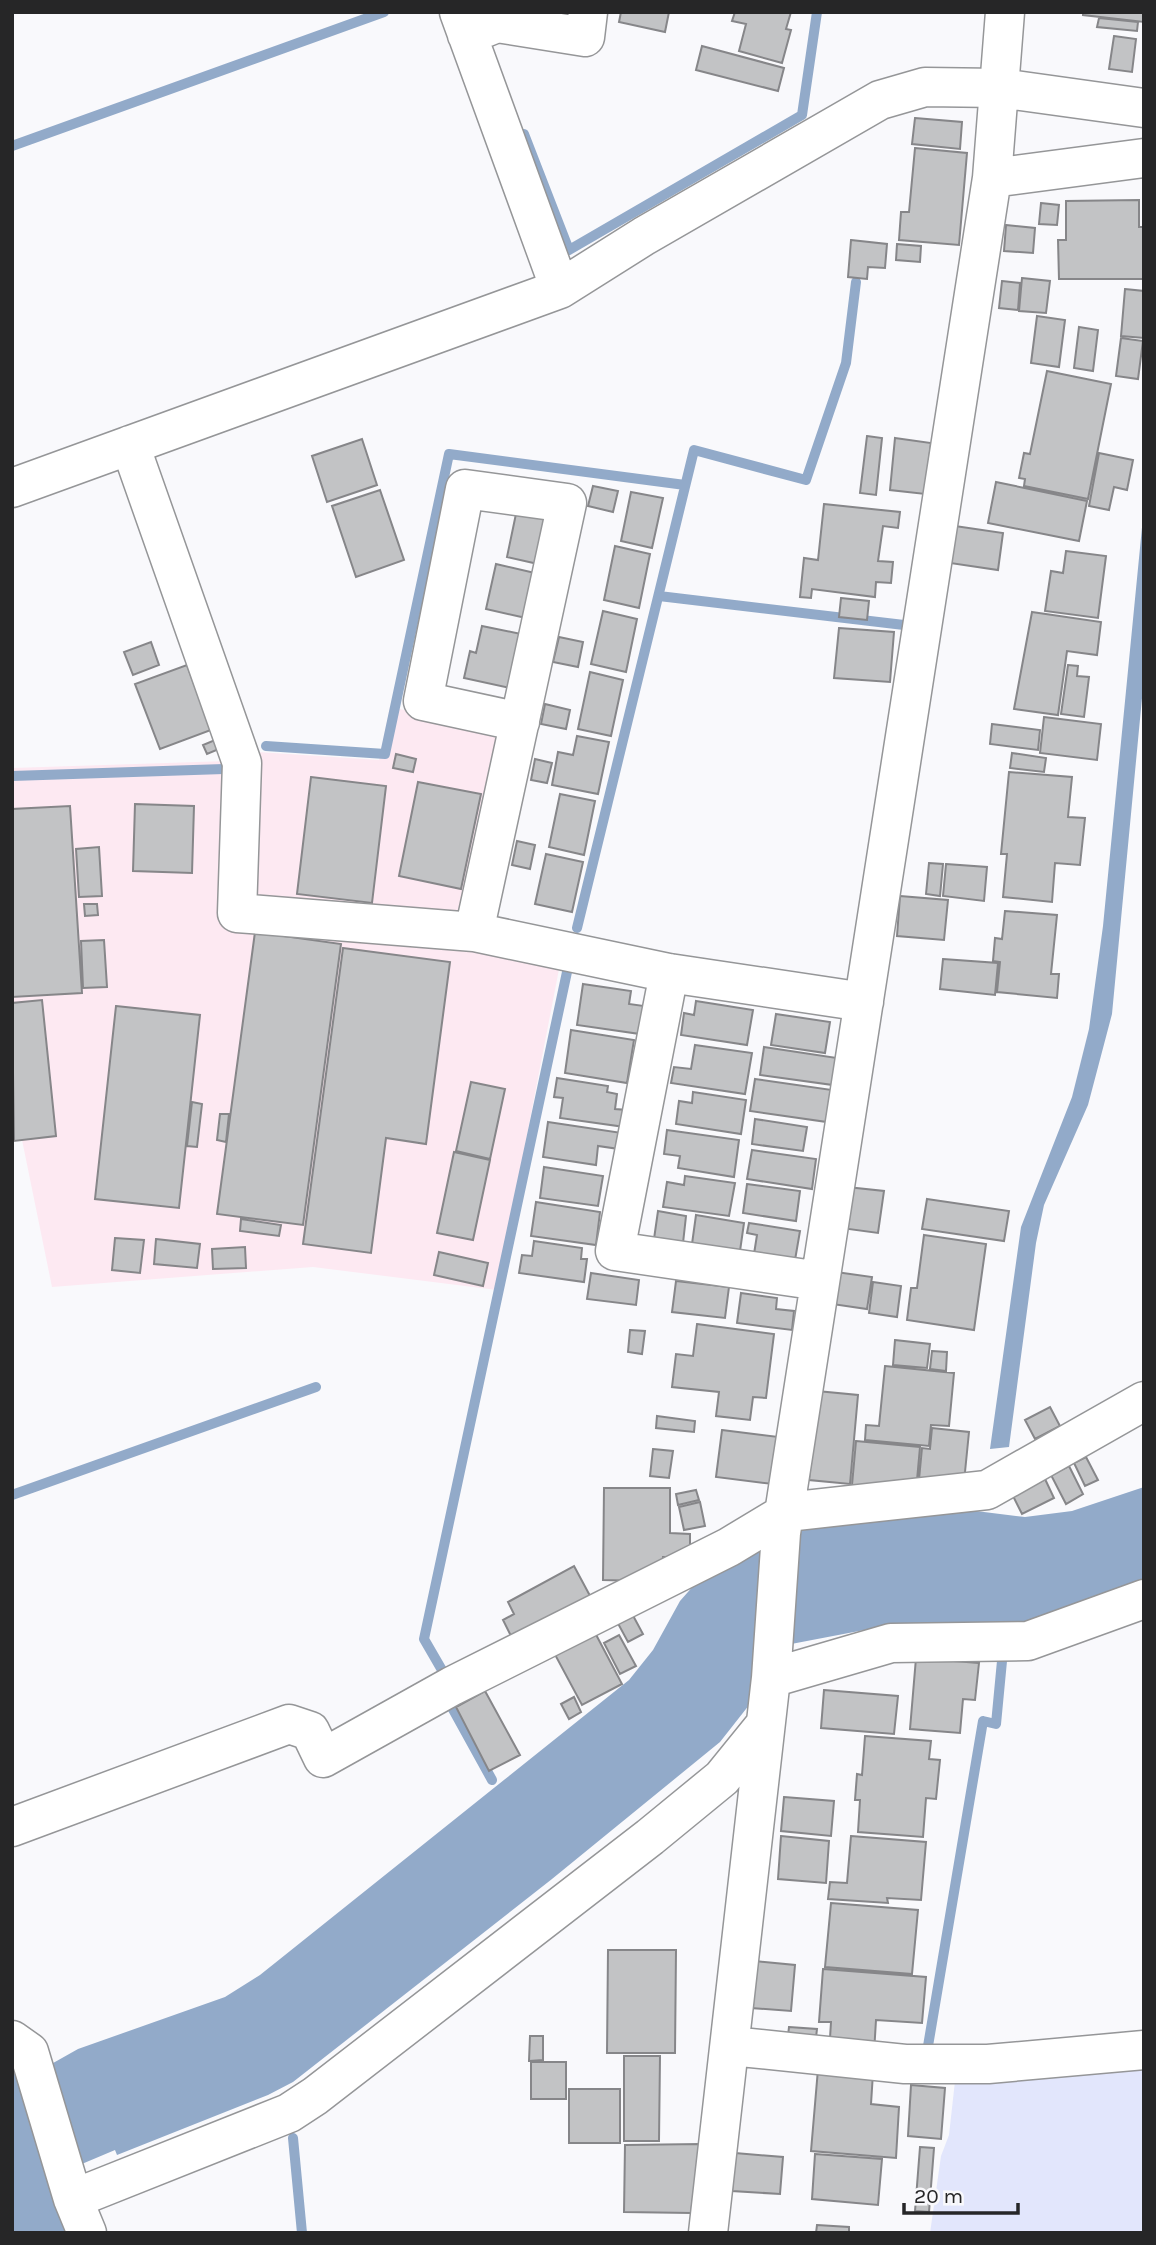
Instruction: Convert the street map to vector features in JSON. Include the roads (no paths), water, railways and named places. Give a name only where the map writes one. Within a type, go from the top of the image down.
[{"type":"street","points":[[560,289],[463,24],[497,23],[585,37],[587,12]]},
{"type":"street","points":[[708,2233],[732,2046],[771,1678],[784,1522],[992,178],[1005,12]]},
{"type":"street","points":[[12,488],[560,289],[644,236],[880,100],[925,86],[1000,88],[1144,108]]},
{"type":"street","points":[[992,178],[1144,158]]},
{"type":"street","points":[[130,445],[242,763],[237,913],[474,932],[668,973],[864,1002]]},
{"type":"street","points":[[474,932],[520,722],[567,503],[465,489],[423,701],[520,722]]},
{"type":"street","points":[[668,973],[615,1251],[820,1281]]},
{"type":"street","points":[[12,1828],[289,1724],[310,1731],[323,1758],[452,1686],[784,1522],[987,1490],[1144,1401]]},
{"type":"street","points":[[771,1678],[891,1643],[1028,1641],[1144,1599]]},
{"type":"street","points":[[22,2050],[80,2216],[289,2113],[315,2096],[650,1838],[722,1777],[765,1725]]},
{"type":"street","points":[[732,2046],[919,2064],[988,2064],[1144,2050]]},
{"type":"waterway","points":[[12,146],[384,12]]},
{"type":"waterway","points":[[524,134],[569,250],[802,115],[817,12]]},
{"type":"waterway","points":[[577,928],[694,450],[806,480],[846,363],[856,282]]},
{"type":"waterway","points":[[266,746],[385,754],[449,454],[685,485]]},
{"type":"waterway","points":[[659,596],[904,625]]},
{"type":"waterway","points":[[12,776],[224,769]]},
{"type":"waterway","points":[[446,1677],[424,1639],[567,972]]},
{"type":"waterway","points":[[12,1495],[316,1387]]},
{"type":"waterway","points":[[928,2046],[983,1721],[996,1724],[1002,1661]]},
{"type":"waterway","points":[[449,1702],[492,1780]]},
{"type":"waterway","points":[[293,2138],[302,2233]]}]
